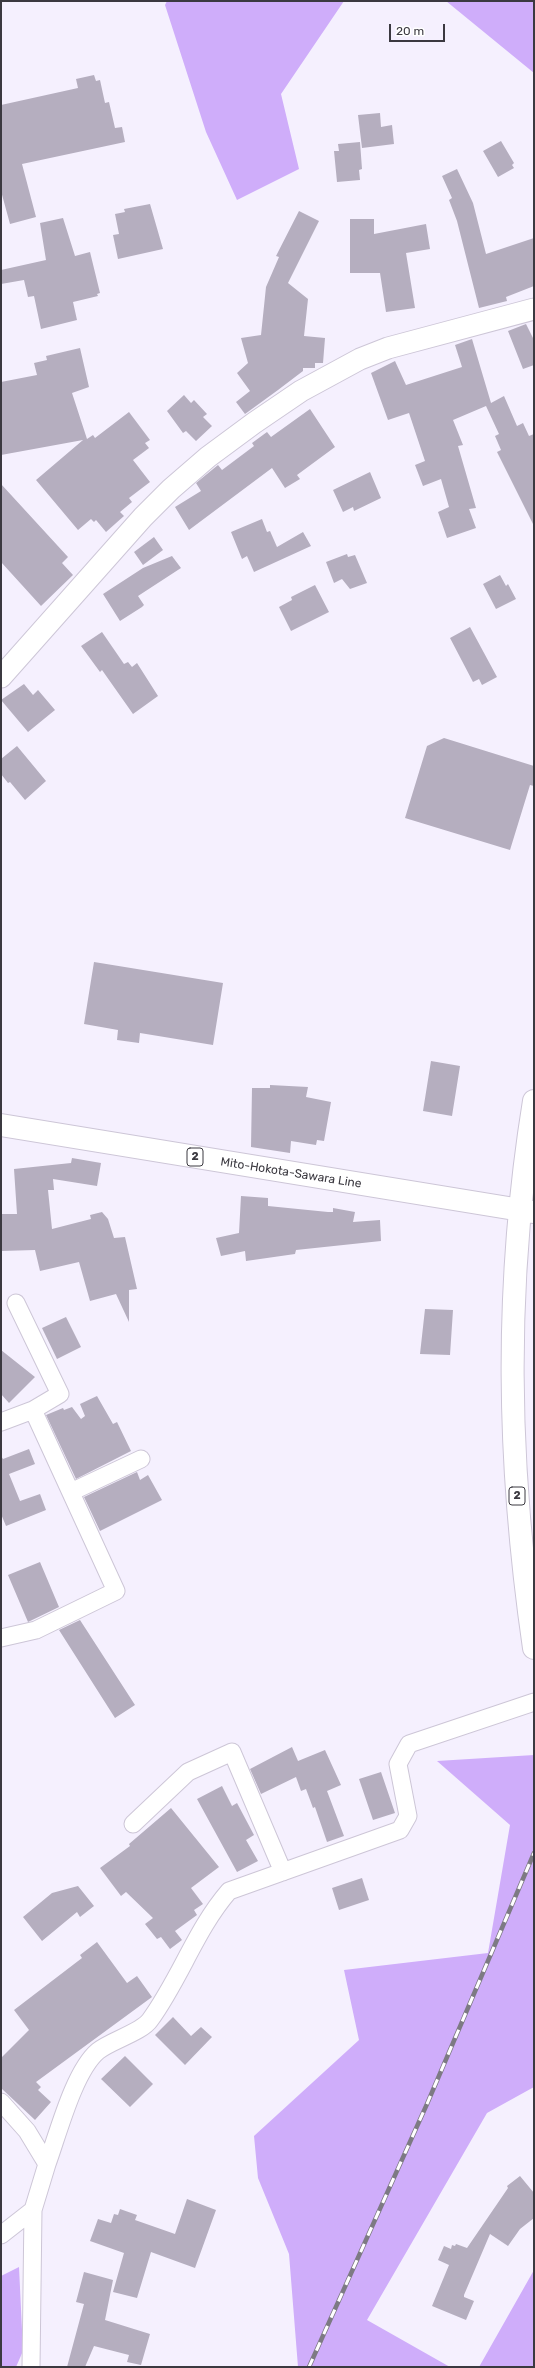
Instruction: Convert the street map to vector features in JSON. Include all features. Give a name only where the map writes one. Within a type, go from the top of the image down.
[{"type":"main road","points":[[527,1211],[534,1101]]},
{"type":"main road","name":"Mito-Hokota-Sawara Line","points":[[1,1125],[527,1211]]},
{"type":"main road","name":"2","points":[[527,1211],[512,1308],[512,1398],[518,1516],[526,1595],[534,1648]]},
{"type":"street","points":[[1,677],[154,506],[208,457],[254,423],[301,391],[360,359],[388,348],[534,309]]},
{"type":"street","points":[[1,1422],[33,1410],[60,1394],[16,1303]]},
{"type":"street","points":[[1,1638],[36,1630],[116,1591],[33,1410]]},
{"type":"street","points":[[71,1492],[141,1459]]},
{"type":"street","points":[[31,2367],[33,2210],[47,2164],[76,2082],[98,2051],[149,2022],[187,1959],[214,1908],[229,1891],[400,1830],[408,1816],[398,1764],[410,1744],[534,1702]]},
{"type":"street","points":[[133,1824],[188,1772],[232,1752],[283,1872]]},
{"type":"street","points":[[1,2102],[27,2131],[47,2164]]},
{"type":"street","points":[[1,2235],[33,2210]]},
{"type":"shaded area","points":[[167,1],[344,1],[281,94],[299,169],[237,200],[206,132],[165,5]]},
{"type":"shaded area","points":[[446,1],[534,1],[534,73]]},
{"type":"shaded area","points":[[534,1755],[534,2087],[487,2113],[367,2320],[450,2367],[298,2367],[289,2254],[258,2178],[254,2136],[359,2040],[344,1970],[488,1953],[510,1825],[437,1761]]},
{"type":"shaded area","points":[[19,2267],[23,2351],[16,2367],[1,2367],[1,2276]]},
{"type":"shaded area","points":[[534,2270],[534,2367],[479,2367]]},
{"type":"building","points":[[94,75],[96,81],[100,80],[105,103],[109,102],[115,128],[122,127],[125,142],[22,164],[36,217],[10,224],[1,191],[1,105],[78,88],[76,79]]},
{"type":"building","points":[[380,113],[381,127],[392,125],[394,144],[362,148],[358,115]]},
{"type":"building","points":[[501,141],[514,163],[512,165],[514,168],[498,177],[483,151]]},
{"type":"building","points":[[360,142],[362,169],[359,170],[360,180],[337,182],[334,151],[339,151],[338,144]]},
{"type":"building","points":[[457,169],[473,203],[486,254],[534,238],[534,286],[506,297],[507,301],[479,308],[457,221],[449,200],[452,198],[442,176]]},
{"type":"building","points":[[150,204],[163,249],[118,259],[113,235],[119,234],[115,214],[125,212],[124,209]]},
{"type":"building","points":[[299,211],[319,221],[288,283],[308,299],[304,336],[325,338],[323,363],[315,363],[315,368],[303,368],[303,371],[245,414],[236,402],[250,391],[237,373],[248,363],[241,338],[261,335],[266,287],[279,257],[276,256]]},
{"type":"building","points":[[63,218],[75,256],[90,252],[100,293],[97,294],[98,296],[73,302],[77,320],[41,329],[34,296],[28,297],[24,280],[1,284],[1,270],[46,260],[40,223]]},
{"type":"building","points":[[350,219],[374,219],[374,234],[426,224],[430,249],[406,253],[415,308],[386,312],[380,273],[350,273]]},
{"type":"building","points":[[526,324],[534,340],[534,365],[523,369],[508,331]]},
{"type":"building","points":[[472,339],[491,403],[504,396],[517,426],[523,423],[529,436],[534,434],[534,526],[497,452],[501,450],[495,436],[499,434],[486,406],[453,420],[463,445],[458,446],[476,508],[469,509],[476,528],[447,538],[438,512],[449,507],[441,479],[423,486],[415,465],[425,461],[409,413],[388,420],[371,373],[395,361],[406,385],[462,367],[455,345]]},
{"type":"building","points":[[80,348],[89,387],[72,393],[87,439],[93,435],[95,438],[129,412],[150,440],[145,443],[149,448],[133,460],[150,482],[129,498],[132,502],[120,512],[124,516],[106,532],[96,520],[94,522],[91,519],[78,530],[36,480],[83,440],[1,455],[1,382],[37,375],[34,363],[47,360],[46,356]]},
{"type":"building","points":[[184,395],[191,403],[194,400],[207,414],[203,417],[212,426],[196,441],[186,431],[183,433],[167,411]]},
{"type":"building","points":[[310,409],[335,447],[297,475],[300,479],[285,488],[272,468],[189,530],[175,507],[201,491],[196,483],[218,465],[222,470],[254,446],[252,443],[267,432],[271,437]]},
{"type":"building","points":[[370,472],[381,498],[354,511],[353,507],[343,512],[333,490]]},
{"type":"building","points":[[1,484],[68,557],[62,563],[73,575],[41,606],[1,562]]},
{"type":"building","points":[[262,519],[267,532],[270,531],[277,547],[303,532],[311,546],[254,572],[247,556],[242,559],[231,532]]},
{"type":"building","points":[[154,537],[163,550],[143,565],[134,552]]},
{"type":"building","points":[[347,554],[348,557],[355,555],[367,583],[350,589],[342,579],[334,583],[326,562]]},
{"type":"building","points":[[172,556],[181,568],[138,596],[144,605],[120,621],[103,594],[143,568]]},
{"type":"building","points":[[500,575],[506,586],[508,584],[516,599],[496,609],[483,584]]},
{"type":"building","points":[[315,585],[329,612],[291,631],[279,607],[292,600],[291,597]]},
{"type":"building","points":[[470,627],[497,677],[482,685],[479,679],[473,682],[450,638]]},
{"type":"building","points":[[102,632],[124,664],[128,662],[132,667],[137,663],[158,696],[133,714],[102,670],[100,672],[81,646]]},
{"type":"building","points":[[24,684],[33,695],[38,690],[55,710],[28,732],[1,700]]},
{"type":"building","points":[[444,738],[534,766],[534,786],[530,785],[510,850],[405,818],[427,746]]},
{"type":"building","points":[[17,746],[46,781],[25,800],[1,774],[1,759]]},
{"type":"building","points":[[94,962],[223,983],[213,1045],[140,1033],[139,1043],[117,1040],[118,1030],[84,1024]]},
{"type":"building","points":[[431,1061],[460,1066],[452,1116],[423,1111]]},
{"type":"building","points":[[270,1085],[308,1087],[306,1097],[331,1102],[324,1141],[317,1140],[316,1145],[291,1141],[290,1153],[251,1147],[252,1088],[270,1088]]},
{"type":"building","points":[[72,1158],[101,1163],[97,1186],[53,1179],[54,1190],[48,1190],[52,1229],[91,1219],[90,1215],[102,1212],[108,1219],[114,1238],[125,1237],[137,1289],[129,1290],[129,1322],[116,1294],[90,1301],[79,1262],[40,1271],[35,1250],[1,1251],[1,1214],[17,1214],[14,1169],[71,1163]]},
{"type":"building","points":[[241,1196],[268,1198],[268,1206],[328,1212],[333,1212],[333,1208],[355,1212],[353,1222],[380,1220],[381,1241],[296,1250],[295,1254],[246,1261],[245,1251],[221,1256],[216,1238],[239,1233]]},
{"type":"building","points":[[425,1309],[453,1310],[450,1355],[420,1354]]},
{"type":"building","points":[[66,1317],[81,1347],[57,1359],[42,1328]]},
{"type":"building","points":[[1,1350],[35,1377],[9,1403],[1,1394]]},
{"type":"building","points":[[97,1396],[113,1424],[117,1422],[131,1451],[76,1479],[46,1415],[63,1408],[64,1410],[72,1407],[81,1419],[85,1416],[80,1404]]},
{"type":"building","points":[[29,1449],[35,1464],[9,1474],[20,1501],[40,1494],[46,1510],[6,1526],[1,1514],[1,1456],[3,1459]]},
{"type":"building","points":[[137,1472],[140,1480],[148,1475],[162,1500],[100,1531],[84,1497]]},
{"type":"building","points":[[40,1562],[59,1607],[28,1622],[8,1575]]},
{"type":"building","points":[[80,1620],[135,1705],[115,1718],[59,1630]]},
{"type":"building","points":[[292,1747],[298,1761],[325,1750],[341,1785],[327,1791],[344,1836],[327,1842],[315,1807],[313,1808],[306,1789],[301,1791],[296,1777],[261,1794],[250,1769]]},
{"type":"building","points":[[381,1772],[395,1813],[373,1820],[359,1779]]},
{"type":"building","points":[[222,1786],[232,1806],[237,1803],[254,1835],[246,1840],[258,1861],[237,1872],[197,1799]]},
{"type":"building","points":[[171,1808],[219,1867],[191,1888],[203,1904],[194,1910],[197,1915],[175,1931],[182,1940],[170,1949],[161,1937],[157,1939],[145,1924],[153,1918],[126,1892],[121,1896],[100,1868],[130,1846],[129,1844]]},
{"type":"building","points":[[362,1878],[369,1900],[339,1910],[332,1888]]},
{"type":"building","points":[[78,1886],[94,1906],[80,1917],[77,1912],[42,1941],[23,1917],[52,1893]]},
{"type":"building","points":[[97,1942],[127,1983],[137,1976],[152,1997],[36,2082],[41,2087],[38,2090],[51,2102],[35,2120],[1,2088],[1,2058],[29,2030],[14,2010],[82,1958],[80,1955]]},
{"type":"building","points":[[173,2017],[191,2036],[201,2027],[212,2037],[185,2065],[155,2035]]},
{"type":"building","points":[[125,2056],[153,2084],[130,2107],[101,2079]]},
{"type":"building","points":[[520,2176],[534,2193],[534,2218],[520,2229],[508,2246],[490,2234],[464,2295],[464,2297],[474,2301],[466,2320],[432,2306],[449,2265],[438,2260],[444,2246],[451,2249],[452,2245],[455,2246],[456,2244],[467,2248],[508,2188],[507,2186]]},
{"type":"building","points":[[187,2199],[216,2210],[195,2268],[151,2252],[137,2298],[113,2292],[124,2253],[90,2241],[98,2219],[111,2223],[114,2214],[118,2215],[120,2209],[137,2215],[135,2220],[175,2234]]},
{"type":"building","points":[[84,2272],[113,2280],[105,2320],[150,2334],[141,2365],[127,2362],[129,2355],[94,2346],[85,2367],[67,2367],[84,2304],[76,2302]]},
{"type":"railway","points":[[309,2367],[427,2104],[534,1853]]}]
